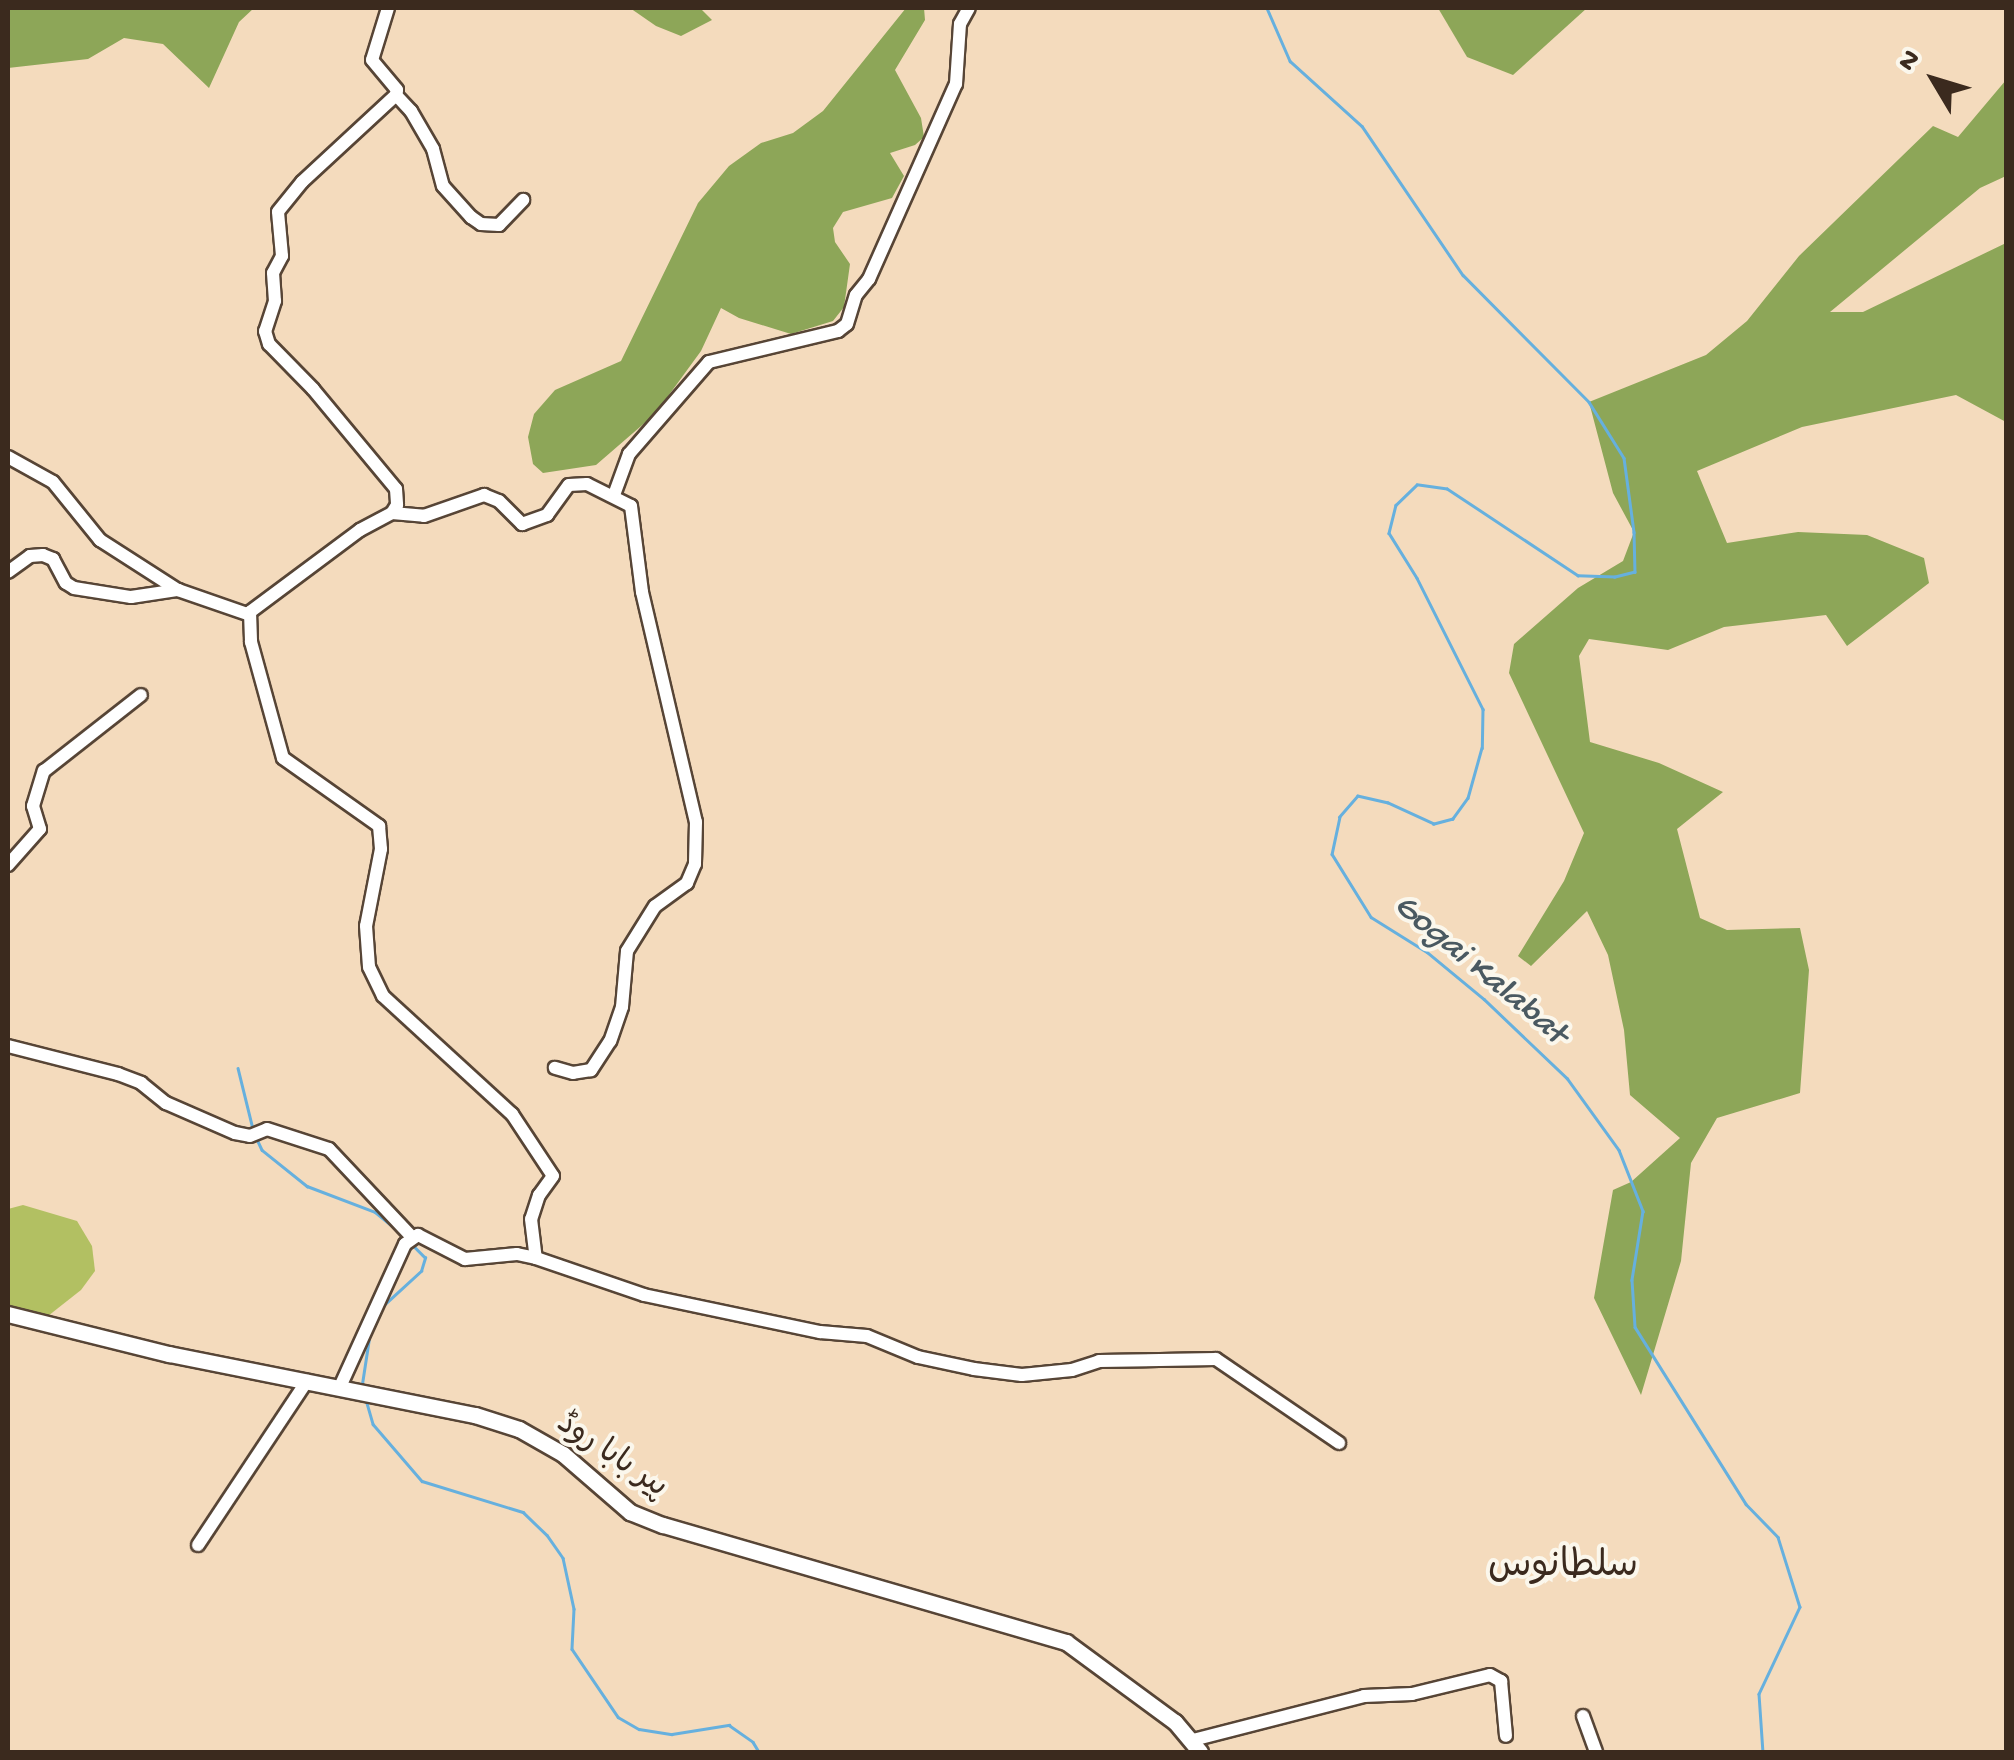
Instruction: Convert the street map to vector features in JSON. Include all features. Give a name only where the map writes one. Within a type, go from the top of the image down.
[{"type":"main road","name":"پیر بابا روڈ","points":[[8,1314],[170,1354],[475,1415],[519,1429],[563,1454],[630,1512],[663,1525],[1066,1642],[1175,1722],[1196,1746]]},
{"type":"street","points":[[388,8],[372,60],[397,90],[396,95],[302,182],[278,212],[282,256],[273,273],[275,301],[264,331],[269,344],[313,389],[396,489],[392,513]]},
{"type":"street","points":[[614,495],[629,454],[647,428],[709,362],[838,331],[847,324],[856,295],[869,278],[956,84],[960,24],[969,8]]},
{"type":"street","points":[[396,95],[412,111],[433,150],[443,186],[471,217],[481,224],[499,225],[523,200]]},
{"type":"street","points":[[8,458],[53,482],[100,540],[178,590],[250,615]]},
{"type":"street","points":[[250,615],[360,530],[392,513],[424,516],[484,495],[499,500],[522,524],[548,515],[569,485],[587,484],[631,506],[642,592],[696,822],[695,864],[687,883],[655,906],[627,951],[622,1007],[610,1041],[591,1070],[574,1074],[555,1068]]},
{"type":"street","points":[[8,572],[30,556],[44,555],[57,564],[66,584],[92,592],[131,597],[178,590]]},
{"type":"street","points":[[250,615],[259,676],[283,758],[379,826],[382,849],[366,926],[369,966],[383,996],[512,1114],[553,1176],[539,1195],[531,1220],[536,1258]]},
{"type":"street","points":[[8,864],[40,829],[34,806],[44,771],[141,695]]},
{"type":"street","points":[[8,1046],[141,1082],[166,1103],[194,1117],[250,1136],[266,1130],[329,1149],[411,1237]]},
{"type":"street","points":[[339,1388],[411,1237],[418,1235],[465,1259],[517,1254],[536,1258],[644,1295],[820,1332],[867,1336],[918,1357],[974,1369],[1022,1374],[1072,1370],[1099,1361],[1216,1359],[1339,1443]]},
{"type":"street","points":[[198,1544],[306,1381]]},
{"type":"street","points":[[1196,1746],[1364,1696],[1412,1694],[1490,1675],[1501,1681],[1506,1736]]},
{"type":"street","points":[[1583,1716],[1596,1752]]},
{"type":"green space","points":[[8,8],[254,8],[239,22],[209,88],[163,44],[124,38],[88,59],[8,68]]},
{"type":"green space","points":[[630,8],[700,8],[712,20],[681,36],[656,26]]},
{"type":"green space","points":[[906,8],[924,8],[925,20],[895,70],[921,118],[924,137],[915,145],[890,153],[904,176],[892,198],[843,212],[833,228],[835,242],[850,264],[844,307],[833,321],[791,334],[739,318],[721,308],[701,351],[655,414],[596,465],[543,473],[533,464],[528,437],[534,414],[555,390],[621,361],[698,203],[729,166],[761,143],[793,133],[823,111]]},
{"type":"green space","points":[[1438,8],[1587,8],[1513,75],[1467,57]]},
{"type":"green space","points":[[2006,80],[2006,176],[1980,188],[1830,312],[1863,312],[2006,243],[2006,422],[1956,395],[1802,427],[1697,471],[1727,543],[1798,532],[1867,535],[1924,558],[1929,583],[1847,646],[1826,615],[1724,627],[1668,650],[1589,639],[1579,656],[1590,742],[1659,763],[1723,792],[1677,829],[1700,918],[1727,930],[1800,928],[1809,970],[1800,1093],[1717,1118],[1691,1163],[1681,1261],[1641,1395],[1594,1298],[1613,1190],[1631,1182],[1680,1138],[1630,1095],[1624,1030],[1608,955],[1587,911],[1531,966],[1518,956],[1564,881],[1584,833],[1509,673],[1514,644],[1578,588],[1623,561],[1634,532],[1613,493],[1589,402],[1706,355],[1747,321],[1799,256],[1933,126],[1958,137]]},
{"type":"green space","points":[[23,1205],[77,1221],[92,1246],[95,1271],[81,1290],[48,1316],[8,1306],[8,1209]]},
{"type":"waterway","name":"Gogai Kalabat","points":[[1267,8],[1290,61],[1362,126],[1463,275],[1589,402],[1624,458],[1635,572],[1615,577],[1578,576],[1447,489],[1417,485],[1396,505],[1389,533],[1417,578],[1483,709],[1482,748],[1468,798],[1453,819],[1434,824],[1388,803],[1358,796],[1340,817],[1332,854],[1371,917],[1427,952],[1484,999],[1567,1078],[1619,1150],[1643,1211],[1632,1280],[1635,1327],[1746,1504],[1778,1537],[1800,1607],[1759,1694],[1763,1752]]},
{"type":"waterway","points":[[238,1068],[253,1129]]},
{"type":"waterway","points":[[256,1137],[262,1150],[307,1186],[375,1212],[396,1229]]},
{"type":"waterway","points":[[385,1304],[421,1271],[425,1258],[412,1245]]},
{"type":"waterway","points":[[362,1384],[369,1338]]},
{"type":"waterway","points":[[367,1403],[373,1424],[422,1481],[523,1512],[547,1535],[563,1558],[574,1609],[572,1649],[618,1717],[639,1729],[672,1734],[729,1725],[753,1742],[759,1752]]},
{"type":"district","name":"سلطانوس","points":[[1563,1569]]}]
